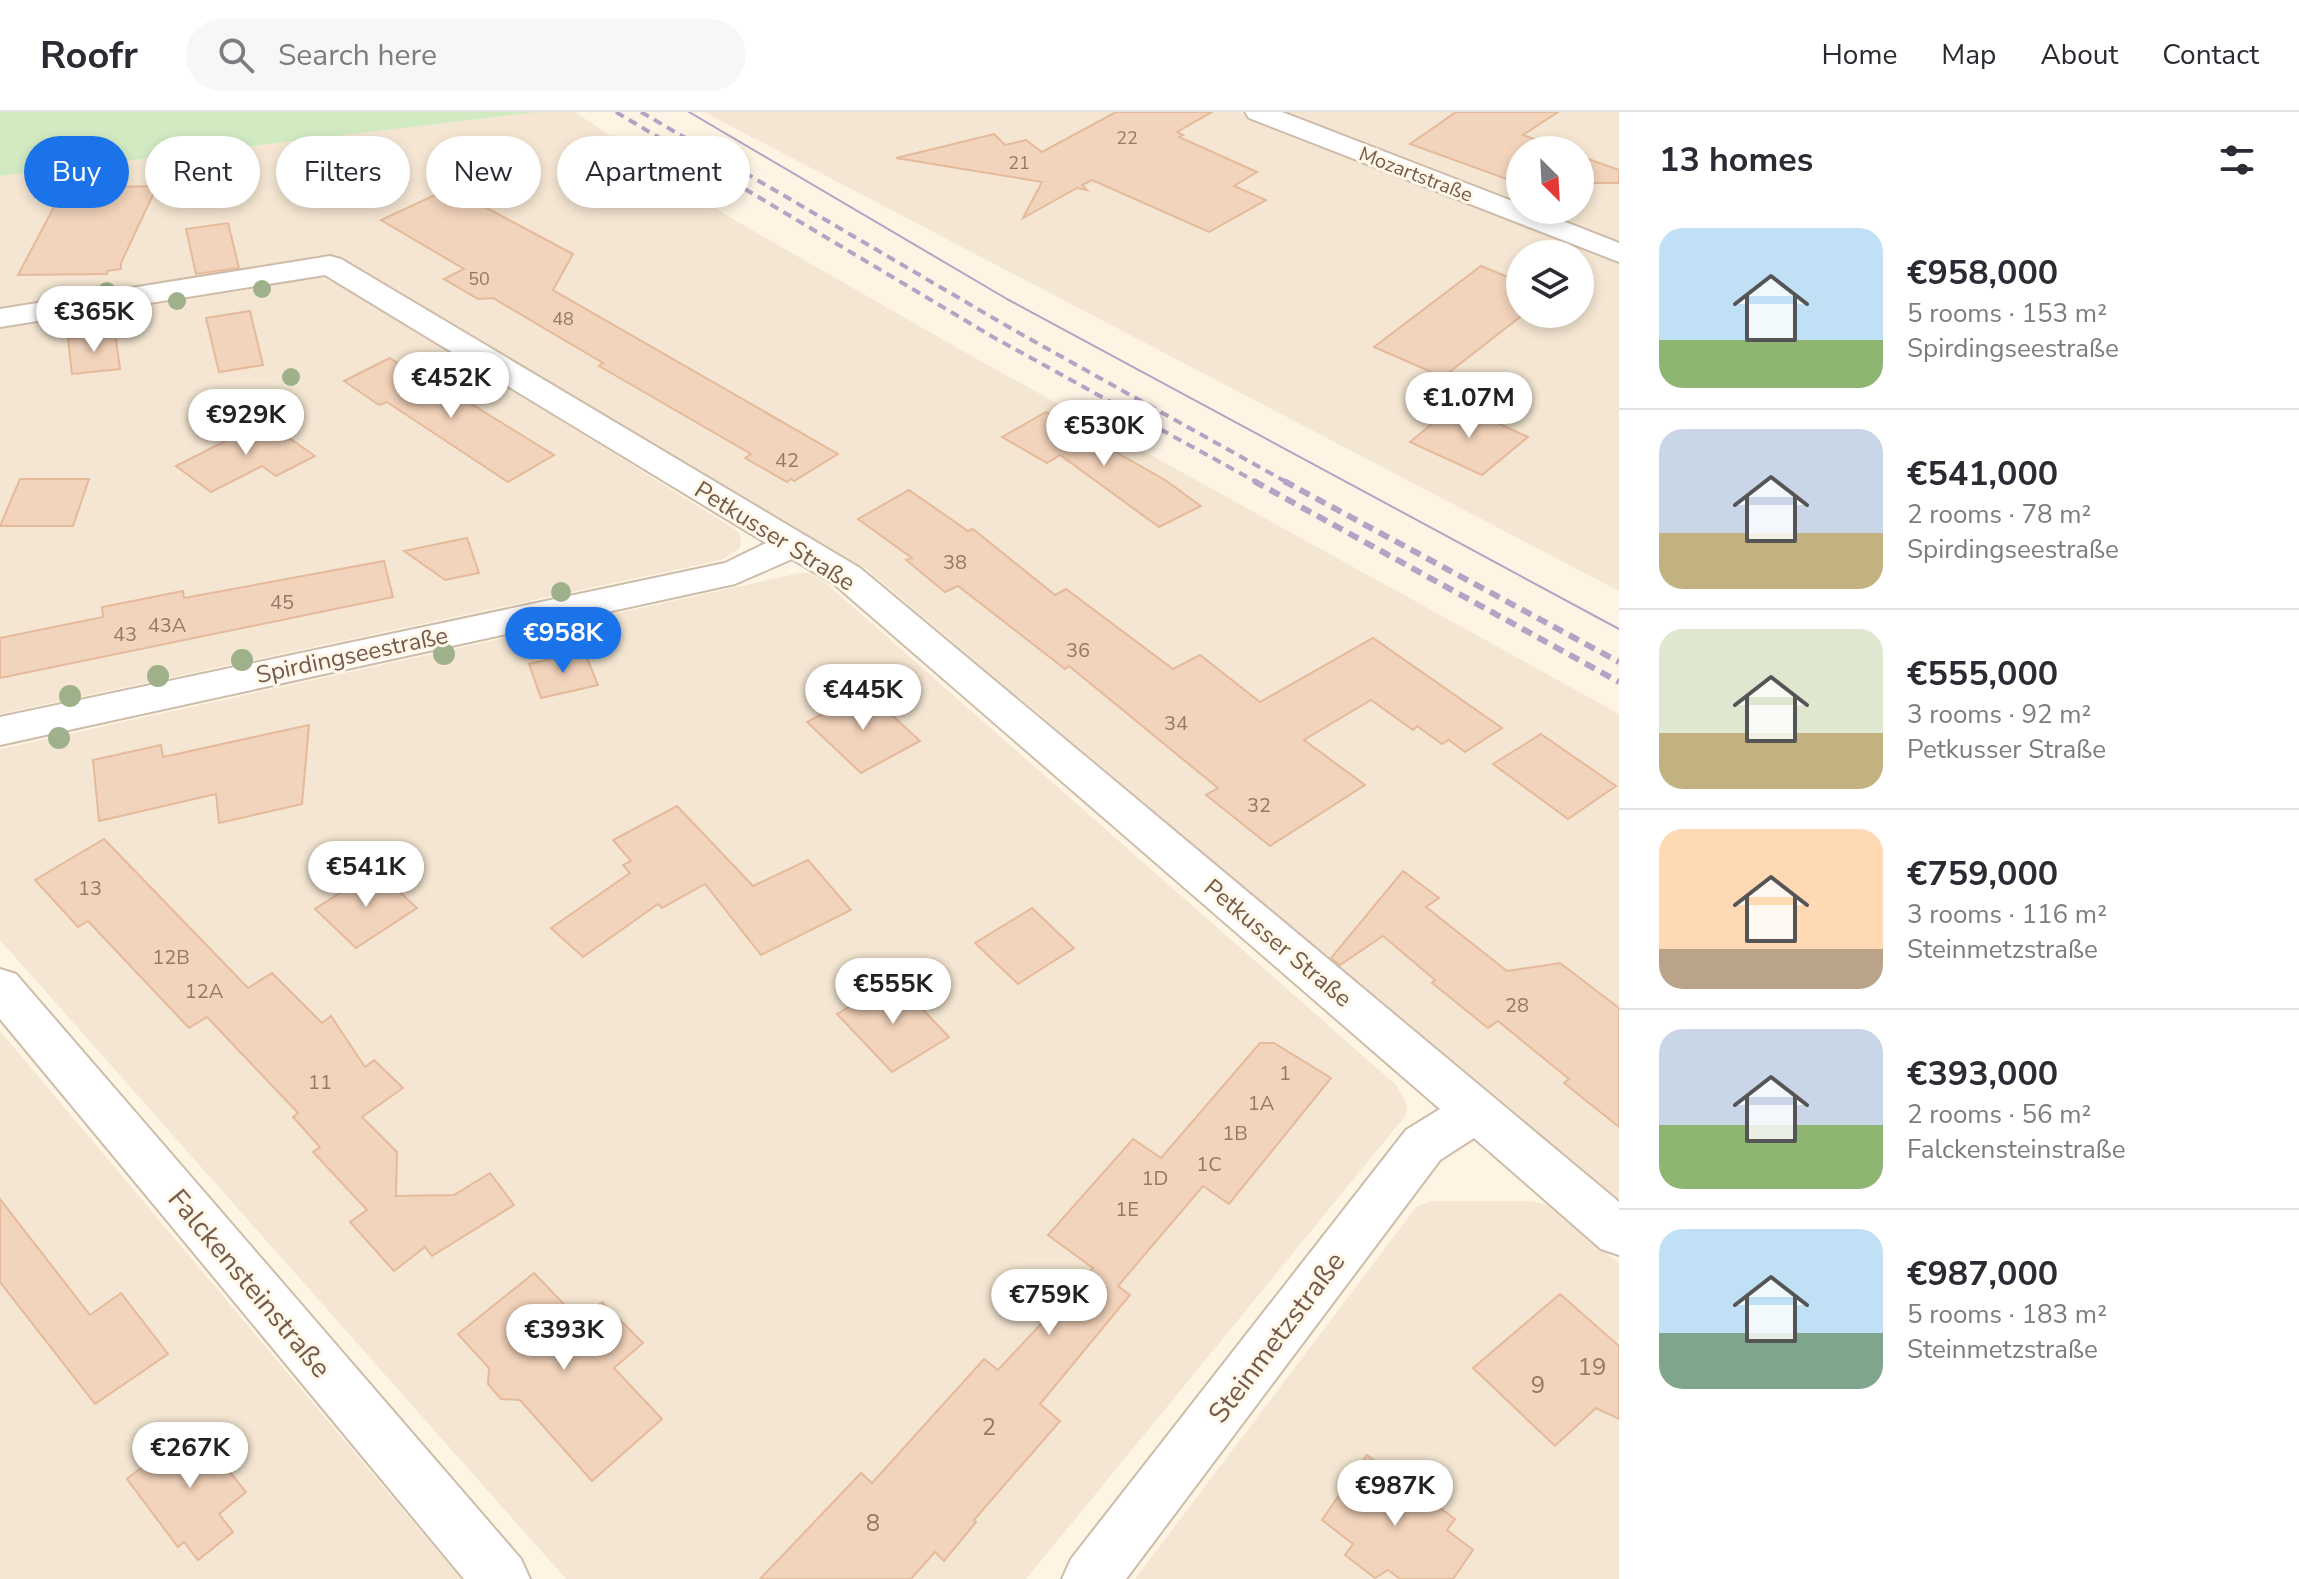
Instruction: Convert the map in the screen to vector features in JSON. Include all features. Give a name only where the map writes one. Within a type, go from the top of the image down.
[{"type":"street","name":"Mozartstraße","points":[[1258,112],[1619,253]]},
{"type":"street","name":"Petkusser Straße","points":[[0,318],[330,265],[847,576],[1619,1233]]},
{"type":"street","name":"Spirdingseestraße","points":[[0,731],[735,572],[793,544]]},
{"type":"street","name":"Falckensteinstraße","points":[[0,987],[501,1579]]},
{"type":"street","name":"Steinmetzstraße","points":[[1091,1579],[1423,1145],[1476,1112]]},
{"type":"shaded area","points":[[538,112],[575,112],[610,136],[557,136],[557,208],[716,208],[959,349],[1619,714],[1619,1202],[866,569],[344,259],[323,257],[0,308],[0,176],[24,173],[24,208],[129,208],[129,161],[145,159],[145,208],[260,208],[260,145],[276,143],[276,208],[410,208],[410,136],[336,136]]},
{"type":"shaded area","points":[[704,112],[1237,112],[1506,218],[1506,224],[1520,224],[1561,240],[1506,240],[1506,328],[1594,328],[1594,253],[1619,263],[1619,591]]},
{"type":"shaded area","points":[[1282,112],[1619,112],[1619,243],[1570,224],[1594,224],[1594,136],[1506,136],[1506,200]]},
{"type":"shaded area","points":[[316,277],[339,282],[736,530],[741,536],[740,548],[721,560],[0,714],[0,328]]},
{"type":"shaded area","points":[[810,573],[827,584],[1395,1084],[1407,1104],[1406,1115],[1026,1579],[566,1579],[0,940],[0,749]]},
{"type":"shaded area","points":[[0,1031],[461,1579],[0,1579]]},
{"type":"shaded area","points":[[1431,1201],[1531,1201],[1548,1205],[1619,1263],[1619,1579],[1135,1579],[1417,1206]]},
{"type":"green space","points":[[0,112],[538,112],[336,136],[276,136],[276,143],[260,145],[260,136],[145,136],[145,159],[129,161],[129,136],[24,136],[24,173],[0,176]]},
{"type":"building","points":[[1116,112],[1212,112],[1177,132],[1183,135],[1179,137],[1257,172],[1234,186],[1266,200],[1209,232],[1092,180],[1082,185],[1087,190],[1077,188],[1023,218],[1042,182],[896,158],[994,134],[1005,145],[1026,140],[1042,152]]},
{"type":"building","points":[[1456,112],[1558,112],[1523,135],[1526,136],[1506,136],[1506,179],[1410,144]]},
{"type":"building","points":[[1594,161],[1619,170],[1619,183],[1594,183]]},
{"type":"building","points":[[145,186],[147,208],[121,269],[107,271],[107,274],[18,275],[53,208],[129,208],[129,187]]},
{"type":"building","points":[[426,199],[426,208],[487,208],[573,254],[553,290],[838,454],[794,481],[791,479],[787,482],[745,458],[751,454],[599,366],[603,363],[493,298],[478,299],[444,279],[464,269],[381,220]]},
{"type":"building","points":[[228,223],[239,268],[196,274],[186,229]]},
{"type":"building","points":[[1481,266],[1506,276],[1506,328],[1443,377],[1374,347]]},
{"type":"building","points":[[250,311],[263,365],[219,372],[206,318]]},
{"type":"building","points":[[115,332],[120,369],[72,374],[68,339]]},
{"type":"building","points":[[390,358],[441,392],[444,390],[456,399],[460,397],[554,455],[508,482],[387,402],[379,405],[344,381]]},
{"type":"building","points":[[1456,404],[1528,437],[1482,475],[1410,442]]},
{"type":"building","points":[[1046,412],[1165,480],[1201,506],[1159,527],[1060,455],[1047,463],[1002,437]]},
{"type":"building","points":[[265,421],[315,456],[276,476],[262,466],[211,492],[176,466]]},
{"type":"building","points":[[20,479],[89,479],[73,526],[0,526]]},
{"type":"building","points":[[909,490],[968,531],[973,529],[1055,595],[1066,589],[1173,669],[1200,655],[1260,702],[1373,638],[1502,728],[1465,752],[1449,740],[1442,744],[1417,726],[1413,730],[1371,700],[1304,740],[1365,785],[1270,846],[1206,795],[1218,788],[1069,666],[1065,669],[958,586],[945,592],[906,560],[912,558],[858,519]]},
{"type":"building","points":[[467,538],[479,573],[445,580],[404,551]]},
{"type":"building","points":[[384,561],[393,597],[0,678],[0,638],[103,617],[102,607],[183,591],[184,598]]},
{"type":"building","points":[[584,651],[598,685],[541,698],[529,664]]},
{"type":"building","points":[[866,691],[920,741],[861,773],[807,722]]},
{"type":"building","points":[[309,725],[302,804],[219,823],[216,794],[99,821],[93,760],[161,745],[163,757]]},
{"type":"building","points":[[1541,734],[1616,786],[1568,819],[1493,764]]},
{"type":"building","points":[[677,806],[753,886],[808,860],[851,910],[761,955],[705,884],[662,908],[658,904],[583,957],[551,928],[630,873],[623,865],[631,861],[613,840]]},
{"type":"building","points":[[104,839],[248,988],[272,973],[322,1023],[331,1016],[365,1067],[374,1060],[403,1088],[362,1117],[397,1152],[396,1196],[454,1195],[490,1173],[514,1205],[432,1256],[425,1247],[394,1271],[350,1222],[367,1210],[313,1152],[320,1147],[293,1117],[298,1113],[207,1017],[189,1028],[88,921],[78,927],[35,880]]},
{"type":"building","points":[[376,870],[417,908],[356,948],[315,909]]},
{"type":"building","points":[[1403,871],[1439,898],[1426,907],[1507,971],[1560,963],[1619,1008],[1619,1127],[1564,1083],[1569,1079],[1498,1021],[1488,1028],[1432,983],[1435,980],[1383,936],[1340,965],[1331,958]]},
{"type":"building","points":[[1032,908],[1074,948],[1018,984],[975,943]]},
{"type":"building","points":[[895,980],[949,1037],[892,1072],[837,1014]]},
{"type":"building","points":[[1260,1043],[1274,1043],[1331,1078],[1229,1204],[1203,1186],[1118,1286],[1130,1295],[1040,1404],[1060,1421],[974,1520],[976,1522],[944,1561],[935,1552],[911,1579],[760,1579],[861,1473],[872,1483],[984,1359],[998,1370],[1093,1268],[1048,1235],[1133,1139],[1161,1158]]},
{"type":"building","points":[[0,1199],[90,1315],[121,1293],[168,1354],[95,1404],[0,1282]]},
{"type":"building","points":[[534,1273],[579,1320],[602,1302],[643,1343],[614,1368],[662,1419],[592,1481],[520,1400],[501,1399],[488,1384],[489,1368],[458,1334]]},
{"type":"building","points":[[1560,1294],[1619,1346],[1619,1419],[1596,1408],[1555,1446],[1473,1368]]},
{"type":"building","points":[[226,1427],[220,1460],[246,1492],[219,1514],[233,1532],[198,1560],[184,1542],[178,1547],[127,1479],[185,1434]]},
{"type":"building","points":[[1367,1455],[1455,1519],[1447,1530],[1473,1550],[1453,1579],[1400,1579],[1388,1570],[1375,1578],[1345,1555],[1353,1544],[1322,1520]]},
{"type":"tram line","points":[[689,112],[1007,299],[1619,629]]},
{"type":"railway","points":[[616,112],[993,337],[1258,483]]},
{"type":"railway","points":[[641,112],[1012,329],[1288,483]]},
{"type":"railway","points":[[1254,481],[1619,682]]},
{"type":"railway","points":[[1284,481],[1619,662]]}]
